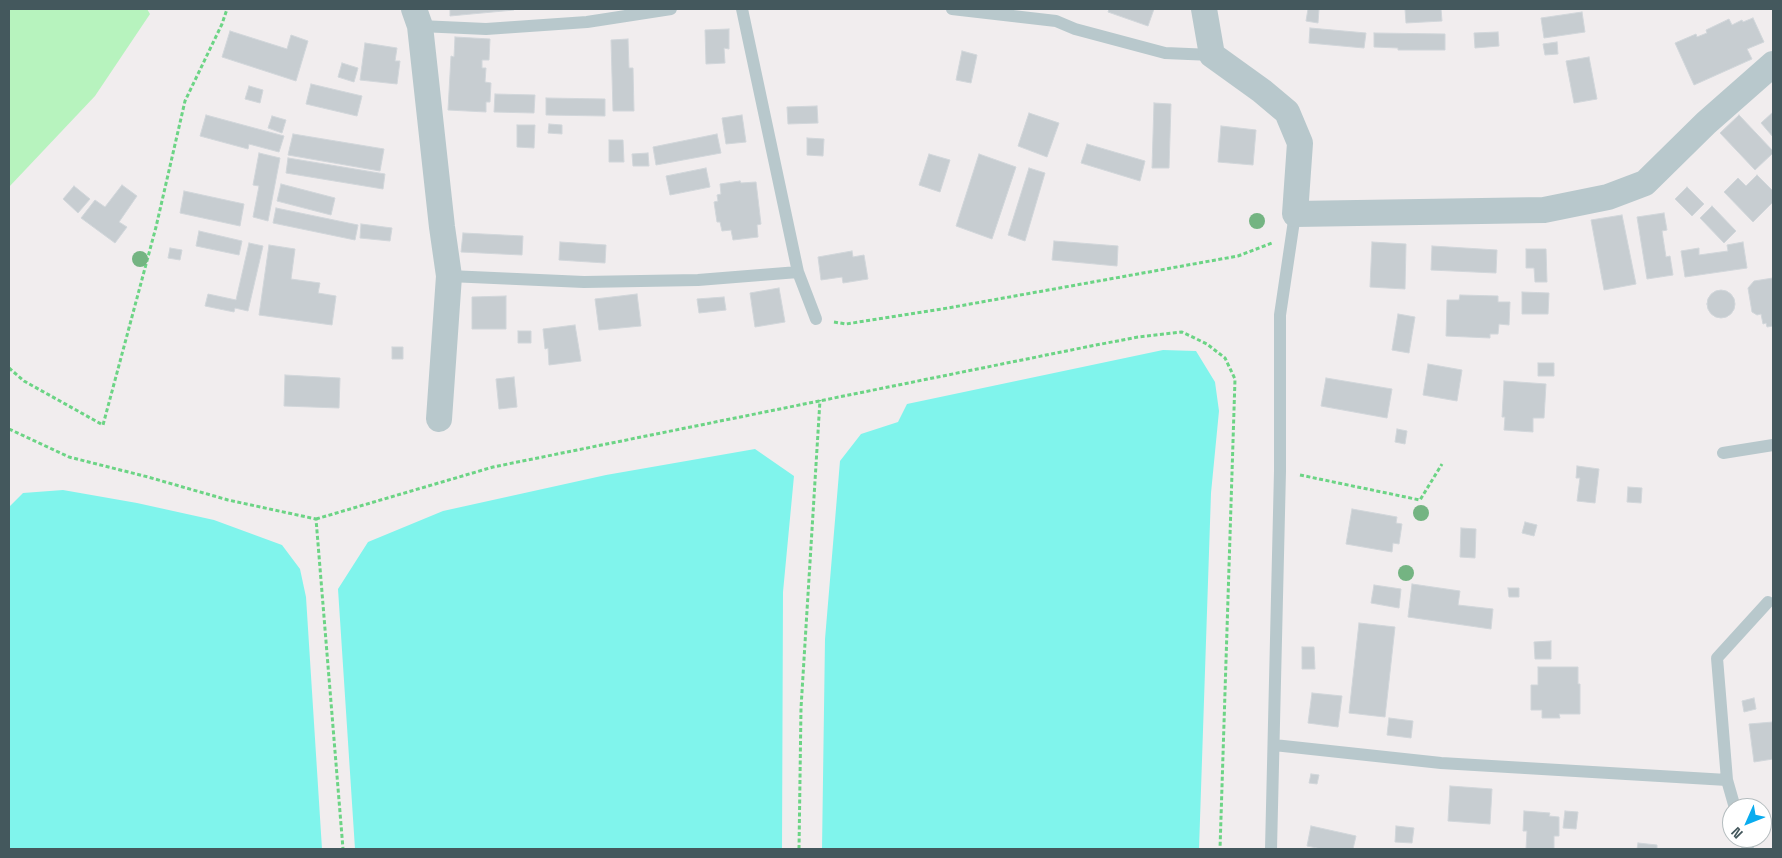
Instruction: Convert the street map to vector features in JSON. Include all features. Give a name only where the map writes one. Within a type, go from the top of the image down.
[{"type":"street","points":[[1204,9],[1212,55],[1262,91],[1286,112],[1300,143],[1294,222],[1544,210],[1608,197],[1645,183],[1706,123],[1773,64]]},
{"type":"street","points":[[417,18],[449,276],[439,419]]},
{"type":"lane","points":[[417,18],[486,29],[588,22],[671,9]]},
{"type":"lane","points":[[742,9],[798,272],[816,319]]},
{"type":"lane","points":[[952,9],[1056,22],[1074,29],[1165,53],[1212,55]]},
{"type":"lane","points":[[1270,849],[1280,470],[1280,315],[1294,222]]},
{"type":"lane","points":[[449,276],[584,282],[698,280],[798,272]]},
{"type":"lane","points":[[1722,453],[1773,445]]},
{"type":"lane","points":[[1733,798],[1727,780],[1717,658],[1768,602]]},
{"type":"lane","points":[[1274,745],[1441,763],[1727,780]]},
{"type":"path","points":[[9,368],[24,381],[103,424],[156,227],[185,102],[222,24],[226,9]]},
{"type":"path","points":[[816,319],[846,324],[948,308],[1238,256],[1271,244],[1294,222]]},
{"type":"path","points":[[9,429],[68,458],[148,477],[228,500],[316,519],[493,467],[1091,346],[1138,337],[1182,332],[1207,344],[1224,358],[1235,379],[1220,849]]},
{"type":"path","points":[[799,849],[801,708],[820,400]]},
{"type":"path","points":[[1280,470],[1420,500],[1442,464]]},
{"type":"path","points":[[316,519],[343,849]]},
{"type":"green space","points":[[9,9],[147,9],[150,14],[95,96],[9,187]]},
{"type":"water","points":[[1163,350],[1196,351],[1215,382],[1219,411],[1211,493],[1199,849],[822,849],[825,639],[840,461],[861,434],[898,422],[907,404]]},
{"type":"water","points":[[755,449],[794,476],[783,592],[782,849],[355,849],[338,589],[368,542],[443,511],[606,475]]},
{"type":"water","points":[[63,490],[137,503],[214,520],[282,545],[300,569],[306,597],[322,849],[9,849],[9,507],[23,493]]},
{"type":"building","points":[[450,9],[513,9],[514,10],[450,16]]},
{"type":"building","points":[[1109,9],[1154,9],[1148,26],[1108,12]]},
{"type":"building","points":[[1308,9],[1319,9],[1318,23],[1306,21]]},
{"type":"building","points":[[1405,9],[1441,9],[1442,21],[1406,23]]},
{"type":"building","points":[[1582,12],[1585,32],[1544,38],[1541,18]]},
{"type":"building","points":[[1753,18],[1764,42],[1747,49],[1752,59],[1694,85],[1675,43],[1696,34],[1697,37],[1707,33],[1706,30],[1729,19],[1732,25],[1742,20],[1743,22]]},
{"type":"building","points":[[1310,28],[1366,33],[1364,48],[1309,43]]},
{"type":"building","points":[[729,29],[729,49],[724,48],[725,63],[706,64],[705,30]]},
{"type":"building","points":[[230,31],[287,49],[291,35],[308,41],[296,81],[222,57]]},
{"type":"building","points":[[1498,32],[1499,46],[1475,48],[1474,33]]},
{"type":"building","points":[[1374,33],[1445,34],[1445,50],[1398,50],[1398,48],[1374,47]]},
{"type":"building","points":[[455,37],[490,39],[489,60],[482,60],[482,68],[486,68],[485,82],[491,83],[490,102],[486,102],[486,112],[448,110],[451,56],[454,57]]},
{"type":"building","points":[[628,39],[629,68],[633,68],[634,111],[613,111],[611,40]]},
{"type":"building","points":[[1557,42],[1558,54],[1545,55],[1543,44]]},
{"type":"building","points":[[365,43],[397,48],[395,61],[400,61],[397,84],[360,80]]},
{"type":"building","points":[[962,51],[977,55],[971,83],[956,80]]},
{"type":"building","points":[[1589,57],[1597,99],[1574,103],[1566,61]]},
{"type":"building","points":[[342,63],[358,68],[354,82],[338,77]]},
{"type":"building","points":[[311,84],[362,96],[357,116],[306,104]]},
{"type":"building","points":[[249,86],[263,90],[260,103],[245,99]]},
{"type":"building","points":[[495,94],[535,95],[534,113],[494,112]]},
{"type":"building","points":[[546,98],[605,99],[605,116],[546,115]]},
{"type":"building","points":[[1154,103],[1171,104],[1169,168],[1152,168]]},
{"type":"building","points":[[817,106],[818,123],[788,124],[787,107]]},
{"type":"building","points":[[1773,112],[1773,137],[1761,123]]},
{"type":"building","points":[[1029,113],[1059,123],[1047,157],[1018,146]]},
{"type":"building","points":[[206,115],[284,136],[279,152],[249,144],[248,149],[200,136]]},
{"type":"building","points":[[742,115],[746,142],[726,144],[722,118]]},
{"type":"building","points":[[1739,115],[1773,151],[1755,170],[1720,133]]},
{"type":"building","points":[[272,116],[286,120],[282,133],[268,128]]},
{"type":"building","points":[[549,124],[562,125],[562,134],[548,133]]},
{"type":"building","points":[[517,125],[535,125],[534,148],[517,147]]},
{"type":"building","points":[[1221,126],[1256,130],[1253,165],[1218,162]]},
{"type":"building","points":[[293,134],[384,149],[380,171],[288,155]]},
{"type":"building","points":[[717,134],[721,153],[656,165],[653,147]]},
{"type":"building","points":[[807,138],[824,139],[823,156],[807,155]]},
{"type":"building","points":[[609,140],[623,140],[624,162],[609,162]]},
{"type":"building","points":[[1087,144],[1145,161],[1140,181],[1081,163]]},
{"type":"building","points":[[259,153],[280,158],[268,221],[253,217],[259,186],[253,185]]},
{"type":"building","points":[[648,153],[649,166],[633,166],[632,154]]},
{"type":"building","points":[[929,154],[950,160],[940,192],[919,185]]},
{"type":"building","points":[[979,154],[1016,167],[992,239],[956,226]]},
{"type":"building","points":[[288,158],[385,174],[383,189],[286,173]]},
{"type":"building","points":[[706,168],[710,187],[670,195],[666,176]]},
{"type":"building","points":[[1029,168],[1045,173],[1025,241],[1008,235]]},
{"type":"building","points":[[1757,175],[1773,191],[1773,202],[1753,222],[1724,192],[1738,178],[1746,186]]},
{"type":"building","points":[[740,181],[741,183],[756,182],[761,224],[757,225],[758,237],[733,240],[731,230],[722,231],[720,222],[717,222],[714,202],[718,201],[717,195],[721,194],[720,184]]},
{"type":"building","points":[[281,184],[335,198],[331,215],[277,201]]},
{"type":"building","points":[[122,185],[137,196],[119,222],[127,227],[115,243],[81,218],[95,200],[105,207]]},
{"type":"building","points":[[74,186],[90,199],[78,213],[63,199]]},
{"type":"building","points":[[1687,187],[1704,204],[1692,216],[1675,199]]},
{"type":"building","points":[[184,191],[244,204],[240,226],[180,213]]},
{"type":"building","points":[[1712,206],[1736,231],[1724,243],[1700,218]]},
{"type":"building","points":[[276,208],[358,225],[355,240],[273,223]]},
{"type":"building","points":[[1664,213],[1667,230],[1662,231],[1666,257],[1670,256],[1673,275],[1647,279],[1637,217]]},
{"type":"building","points":[[1622,215],[1636,284],[1604,290],[1591,220]]},
{"type":"building","points":[[361,224],[392,228],[390,241],[360,238]]},
{"type":"building","points":[[199,231],[242,241],[239,255],[196,246]]},
{"type":"building","points":[[463,233],[523,236],[522,255],[461,252]]},
{"type":"building","points":[[1054,241],[1118,246],[1117,266],[1052,260]]},
{"type":"building","points":[[560,242],[606,245],[605,263],[559,260]]},
{"type":"building","points":[[1372,242],[1406,244],[1405,289],[1370,287]]},
{"type":"building","points":[[1743,242],[1747,268],[1685,277],[1681,251],[1699,248],[1699,255],[1728,251],[1727,245]]},
{"type":"building","points":[[249,243],[263,246],[248,311],[235,308],[234,312],[205,306],[208,294],[236,300]]},
{"type":"building","points":[[269,245],[295,249],[291,279],[320,283],[318,293],[336,296],[332,325],[259,315]]},
{"type":"building","points":[[1432,246],[1497,250],[1496,273],[1431,270]]},
{"type":"building","points":[[170,248],[182,250],[180,260],[168,258]]},
{"type":"building","points":[[1526,249],[1546,249],[1547,282],[1535,282],[1534,268],[1526,268]]},
{"type":"building","points":[[852,251],[853,257],[864,255],[868,279],[843,283],[842,277],[821,280],[818,257]]},
{"type":"building","points":[[1773,278],[1773,326],[1767,327],[1766,323],[1763,324],[1761,314],[1757,315],[1752,312],[1748,288],[1754,281]]},
{"type":"building","points":[[779,288],[785,322],[755,327],[750,293]]},
{"type":"building","points":[[1721,290],[1731,294],[1735,304],[1731,314],[1721,318],[1711,314],[1707,304],[1711,294]]},
{"type":"building","points":[[1522,292],[1549,293],[1548,314],[1522,314]]},
{"type":"building","points":[[637,294],[641,326],[599,330],[595,299]]},
{"type":"building","points":[[1460,295],[1498,296],[1498,302],[1510,302],[1509,325],[1499,324],[1498,334],[1490,334],[1490,338],[1446,336],[1447,300],[1459,300]]},
{"type":"building","points":[[506,296],[506,329],[472,329],[472,297]]},
{"type":"building","points":[[724,297],[726,310],[699,313],[697,299]]},
{"type":"building","points":[[1398,314],[1415,317],[1409,353],[1392,350]]},
{"type":"building","points":[[575,325],[581,361],[549,365],[548,348],[545,349],[543,329]]},
{"type":"building","points":[[518,331],[531,331],[531,343],[518,343]]},
{"type":"building","points":[[392,347],[403,347],[403,359],[392,359]]},
{"type":"building","points":[[1538,363],[1554,363],[1554,376],[1538,376]]},
{"type":"building","points":[[1428,364],[1462,370],[1457,401],[1423,395]]},
{"type":"building","points":[[285,375],[340,378],[339,408],[284,406]]},
{"type":"building","points":[[514,377],[517,407],[499,409],[496,379]]},
{"type":"building","points":[[1326,378],[1392,389],[1387,418],[1321,406]]},
{"type":"building","points":[[1504,381],[1546,384],[1544,418],[1533,418],[1533,432],[1504,430],[1505,417],[1502,417]]},
{"type":"building","points":[[1397,429],[1407,431],[1405,444],[1395,442]]},
{"type":"building","points":[[1577,466],[1599,469],[1595,503],[1577,501],[1580,478],[1576,478]]},
{"type":"building","points":[[1628,487],[1642,488],[1641,503],[1627,502]]},
{"type":"building","points":[[1352,509],[1397,517],[1396,523],[1402,524],[1399,544],[1393,543],[1392,552],[1346,544]]},
{"type":"building","points":[[1525,522],[1537,525],[1534,536],[1522,533]]},
{"type":"building","points":[[1461,528],[1476,529],[1475,558],[1460,557]]},
{"type":"building","points":[[1412,584],[1460,591],[1458,605],[1493,609],[1491,629],[1408,617]]},
{"type":"building","points":[[1374,585],[1401,589],[1399,608],[1371,603]]},
{"type":"building","points":[[1508,588],[1519,588],[1519,597],[1509,597]]},
{"type":"building","points":[[1359,623],[1395,627],[1385,717],[1349,713]]},
{"type":"building","points":[[1551,641],[1551,659],[1535,659],[1534,642]]},
{"type":"building","points":[[1302,647],[1314,647],[1315,669],[1302,669]]},
{"type":"building","points":[[1538,667],[1578,667],[1580,714],[1559,714],[1560,718],[1542,718],[1542,710],[1531,710],[1531,685],[1538,685]]},
{"type":"building","points":[[1312,693],[1342,696],[1338,727],[1308,723]]},
{"type":"building","points":[[1754,698],[1756,709],[1744,712],[1742,701]]},
{"type":"building","points":[[1389,718],[1413,721],[1411,738],[1387,735]]},
{"type":"building","points":[[1773,722],[1773,759],[1754,762],[1749,724]]},
{"type":"building","points":[[1311,774],[1319,775],[1317,784],[1309,783]]},
{"type":"building","points":[[1450,786],[1492,789],[1490,824],[1448,821]]},
{"type":"building","points":[[1524,811],[1550,813],[1549,816],[1559,817],[1559,836],[1554,836],[1554,849],[1526,849],[1527,831],[1523,831]]},
{"type":"building","points":[[1565,811],[1578,812],[1576,829],[1563,828]]},
{"type":"building","points":[[1311,826],[1356,836],[1353,849],[1322,849],[1307,846]]},
{"type":"building","points":[[1396,826],[1414,828],[1412,843],[1395,842]]},
{"type":"building","points":[[1638,843],[1657,845],[1657,849],[1637,849]]}]
